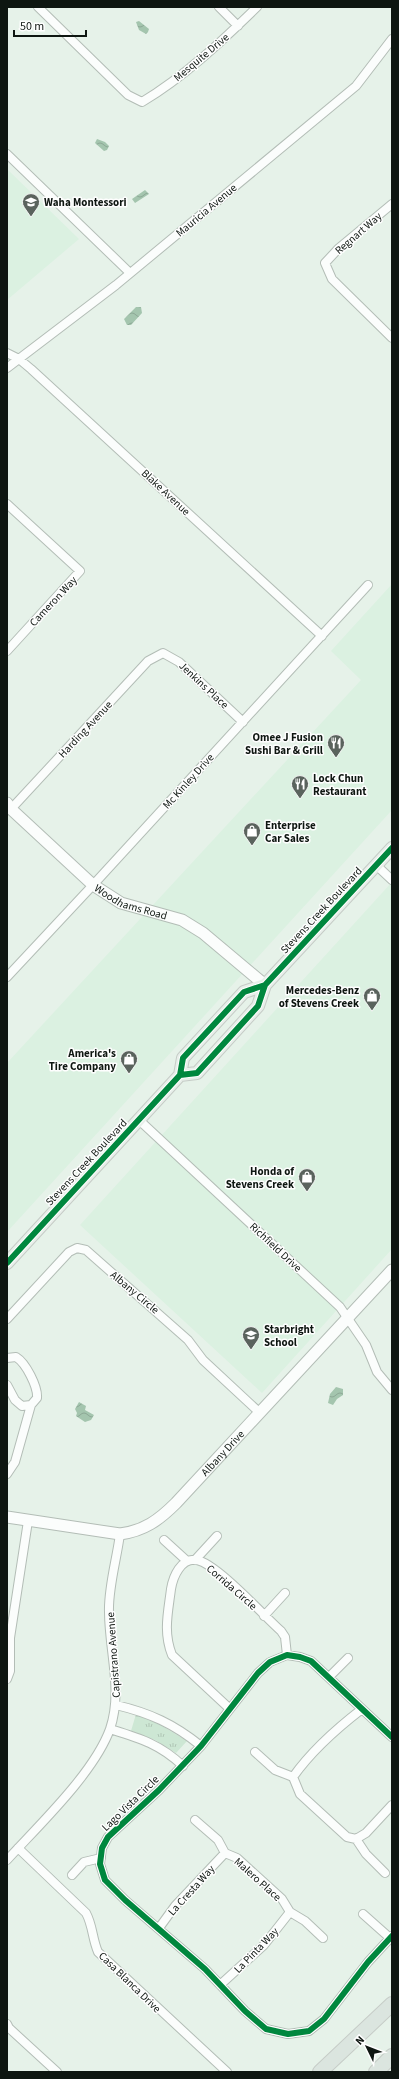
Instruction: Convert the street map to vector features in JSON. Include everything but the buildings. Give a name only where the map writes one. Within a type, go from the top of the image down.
[{"type":"highway","points":[[320,2072],[392,2004]]},
{"type":"highway","points":[[376,2072],[392,2056]]},
{"type":"main road","name":"Stevens Creek Boulevard","points":[[180,1075],[197,1073],[258,1006],[265,985],[392,848]]},
{"type":"main road","name":"Stevens Creek Boulevard","points":[[7,1263],[180,1075],[183,1058],[240,996],[244,992],[265,985]]},
{"type":"street","name":"Mesquite Drive","points":[[38,7],[128,95],[142,102],[161,90],[238,26],[257,7]]},
{"type":"street","points":[[219,7],[238,26]]},
{"type":"street","name":"Mauricia Avenue","points":[[7,368],[130,273],[356,86],[392,39]]},
{"type":"street","points":[[7,154],[130,273]]},
{"type":"street","name":"Regnart Way","points":[[392,204],[339,248],[325,264],[332,279],[392,338]]},
{"type":"street","name":"Blake Avenue","points":[[7,353],[19,359],[322,636]]},
{"type":"street","name":"Cameron Way","points":[[7,504],[80,571],[7,651]]},
{"type":"street","name":"Mc Kinley Drive","points":[[7,977],[368,585]]},
{"type":"street","name":"Jenkins Place","points":[[163,653],[179,662],[243,722]]},
{"type":"street","name":"Harding Avenue","points":[[9,806],[148,661],[163,653]]},
{"type":"street","name":"Woodhams Road","points":[[9,806],[93,885],[121,903],[182,920],[204,933],[265,985]]},
{"type":"street","points":[[376,865],[392,880]]},
{"type":"street","name":"Richfield Drive","points":[[138,1120],[340,1307],[366,1345],[377,1372],[392,1390]]},
{"type":"street","name":"Albany Circle","points":[[7,1319],[69,1252],[77,1248],[86,1250],[188,1340],[203,1360],[260,1413]]},
{"type":"street","name":"Albany Drive","points":[[7,1517],[120,1534],[136,1532],[151,1525],[163,1516],[392,1270]]},
{"type":"street","points":[[7,1358],[16,1357],[20,1360],[36,1389],[37,1398],[31,1405],[13,1468],[7,1474]]},
{"type":"street","points":[[7,1386],[18,1404],[26,1407],[31,1405]]},
{"type":"street","points":[[7,1465],[16,1456]]},
{"type":"street","points":[[7,1679],[10,1671],[10,1638],[28,1521]]},
{"type":"street","name":"Capistrano Avenue","points":[[7,1860],[85,1773],[110,1729],[116,1705],[108,1611],[120,1534]]},
{"type":"street","points":[[217,1536],[191,1560],[177,1570],[173,1580],[165,1627],[167,1643],[172,1655],[230,1709]]},
{"type":"street","name":"Corrida Circle","points":[[164,1540],[191,1560],[213,1568],[285,1637],[287,1655]]},
{"type":"street","points":[[264,1616],[285,1593]]},
{"type":"street","points":[[287,1655],[300,1657],[311,1661],[392,1737]]},
{"type":"street","name":"Lago Vista Circle","points":[[287,1655],[270,1662],[258,1673],[201,1746],[183,1766],[108,1837],[102,1848],[100,1864],[105,1880],[125,1900],[205,1969],[245,2011],[266,2029],[288,2034],[309,2031],[324,2019],[368,1962],[391,1937]]},
{"type":"street","points":[[329,1677],[348,1658]]},
{"type":"street","points":[[116,1705],[140,1710],[165,1720],[201,1746]]},
{"type":"street","points":[[293,1777],[308,1756],[334,1730],[362,1709]]},
{"type":"street","points":[[110,1729],[148,1741],[160,1747],[183,1766]]},
{"type":"street","points":[[255,1752],[275,1770],[293,1777],[300,1794],[347,1837],[356,1839],[366,1833],[392,1805]]},
{"type":"street","name":"Malero Place","points":[[195,1820],[218,1840],[225,1853],[237,1858],[282,1899],[290,1912],[305,1921],[323,1938]]},
{"type":"street","points":[[356,1839],[366,1854],[385,1873]]},
{"type":"street","name":"Casa Blanca Drive","points":[[18,1848],[86,1913],[92,1924],[93,1940],[98,1952],[227,2072]]},
{"type":"street","name":"La Cresta Way","points":[[159,1928],[175,1906],[225,1853]]},
{"type":"street","points":[[72,1875],[84,1862],[101,1858]]},
{"type":"street","name":"La Pinta Way","points":[[220,1985],[264,1945],[290,1912]]},
{"type":"street","points":[[363,1914],[391,1937]]},
{"type":"street","points":[[8,2027],[58,2072]]},
{"type":"shaded area","name":"Waha Montessori","points":[[7,169],[79,239],[7,300]]},
{"type":"shaded area","points":[[392,584],[392,810],[7,1232],[7,1063],[361,680],[331,651]]},
{"type":"shaded area","points":[[392,882],[392,1249],[262,1393],[80,1225]]},
{"type":"green space","points":[[136,1714],[154,1721],[187,1741],[176,1753],[155,1740],[131,1731]]},
{"type":"water","points":[[139,21],[149,29],[146,34],[139,30],[136,22]]},
{"type":"water","points":[[97,139],[105,142],[109,146],[107,150],[104,151],[95,143]]},
{"type":"water","points":[[145,190],[149,194],[135,203],[132,199]]},
{"type":"water","points":[[136,307],[141,307],[142,313],[131,325],[127,325],[124,319]]},
{"type":"water","points":[[336,1387],[343,1389],[343,1395],[337,1399],[333,1405],[328,1403],[330,1394]]},
{"type":"water","points":[[79,1402],[86,1406],[85,1410],[94,1415],[91,1420],[85,1422],[76,1416],[77,1413],[75,1409]]},
{"type":"cycle path","points":[[180,1075],[197,1073],[258,1006],[265,985],[392,848]]},
{"type":"cycle path","points":[[7,1263],[180,1075],[183,1058],[244,992],[265,985]]},
{"type":"cycle path","points":[[392,1737],[311,1661],[300,1657],[287,1655],[270,1662],[258,1673],[201,1746],[159,1790],[108,1837],[102,1848],[100,1864],[105,1880],[125,1900],[205,1969],[245,2011],[266,2029],[288,2034],[309,2031],[324,2019],[368,1962],[392,1936]]},
{"type":"place","name":"Waha Montessori","points":[[31,217]]},
{"type":"place","name":"Omee J Fusion Sushi Bar & Grill","points":[[336,758]]},
{"type":"place","name":"Lock Chun Restaurant","points":[[300,799]]},
{"type":"place","name":"Enterprise Car Sales","points":[[252,846]]},
{"type":"place","name":"Mercedes-Benz of Stevens Creek","points":[[372,1011]]},
{"type":"place","name":"America's Tire Company","points":[[129,1074]]},
{"type":"place","name":"Honda of Stevens Creek","points":[[307,1192]]},
{"type":"place","name":"Starbright School","points":[[251,1350]]}]
